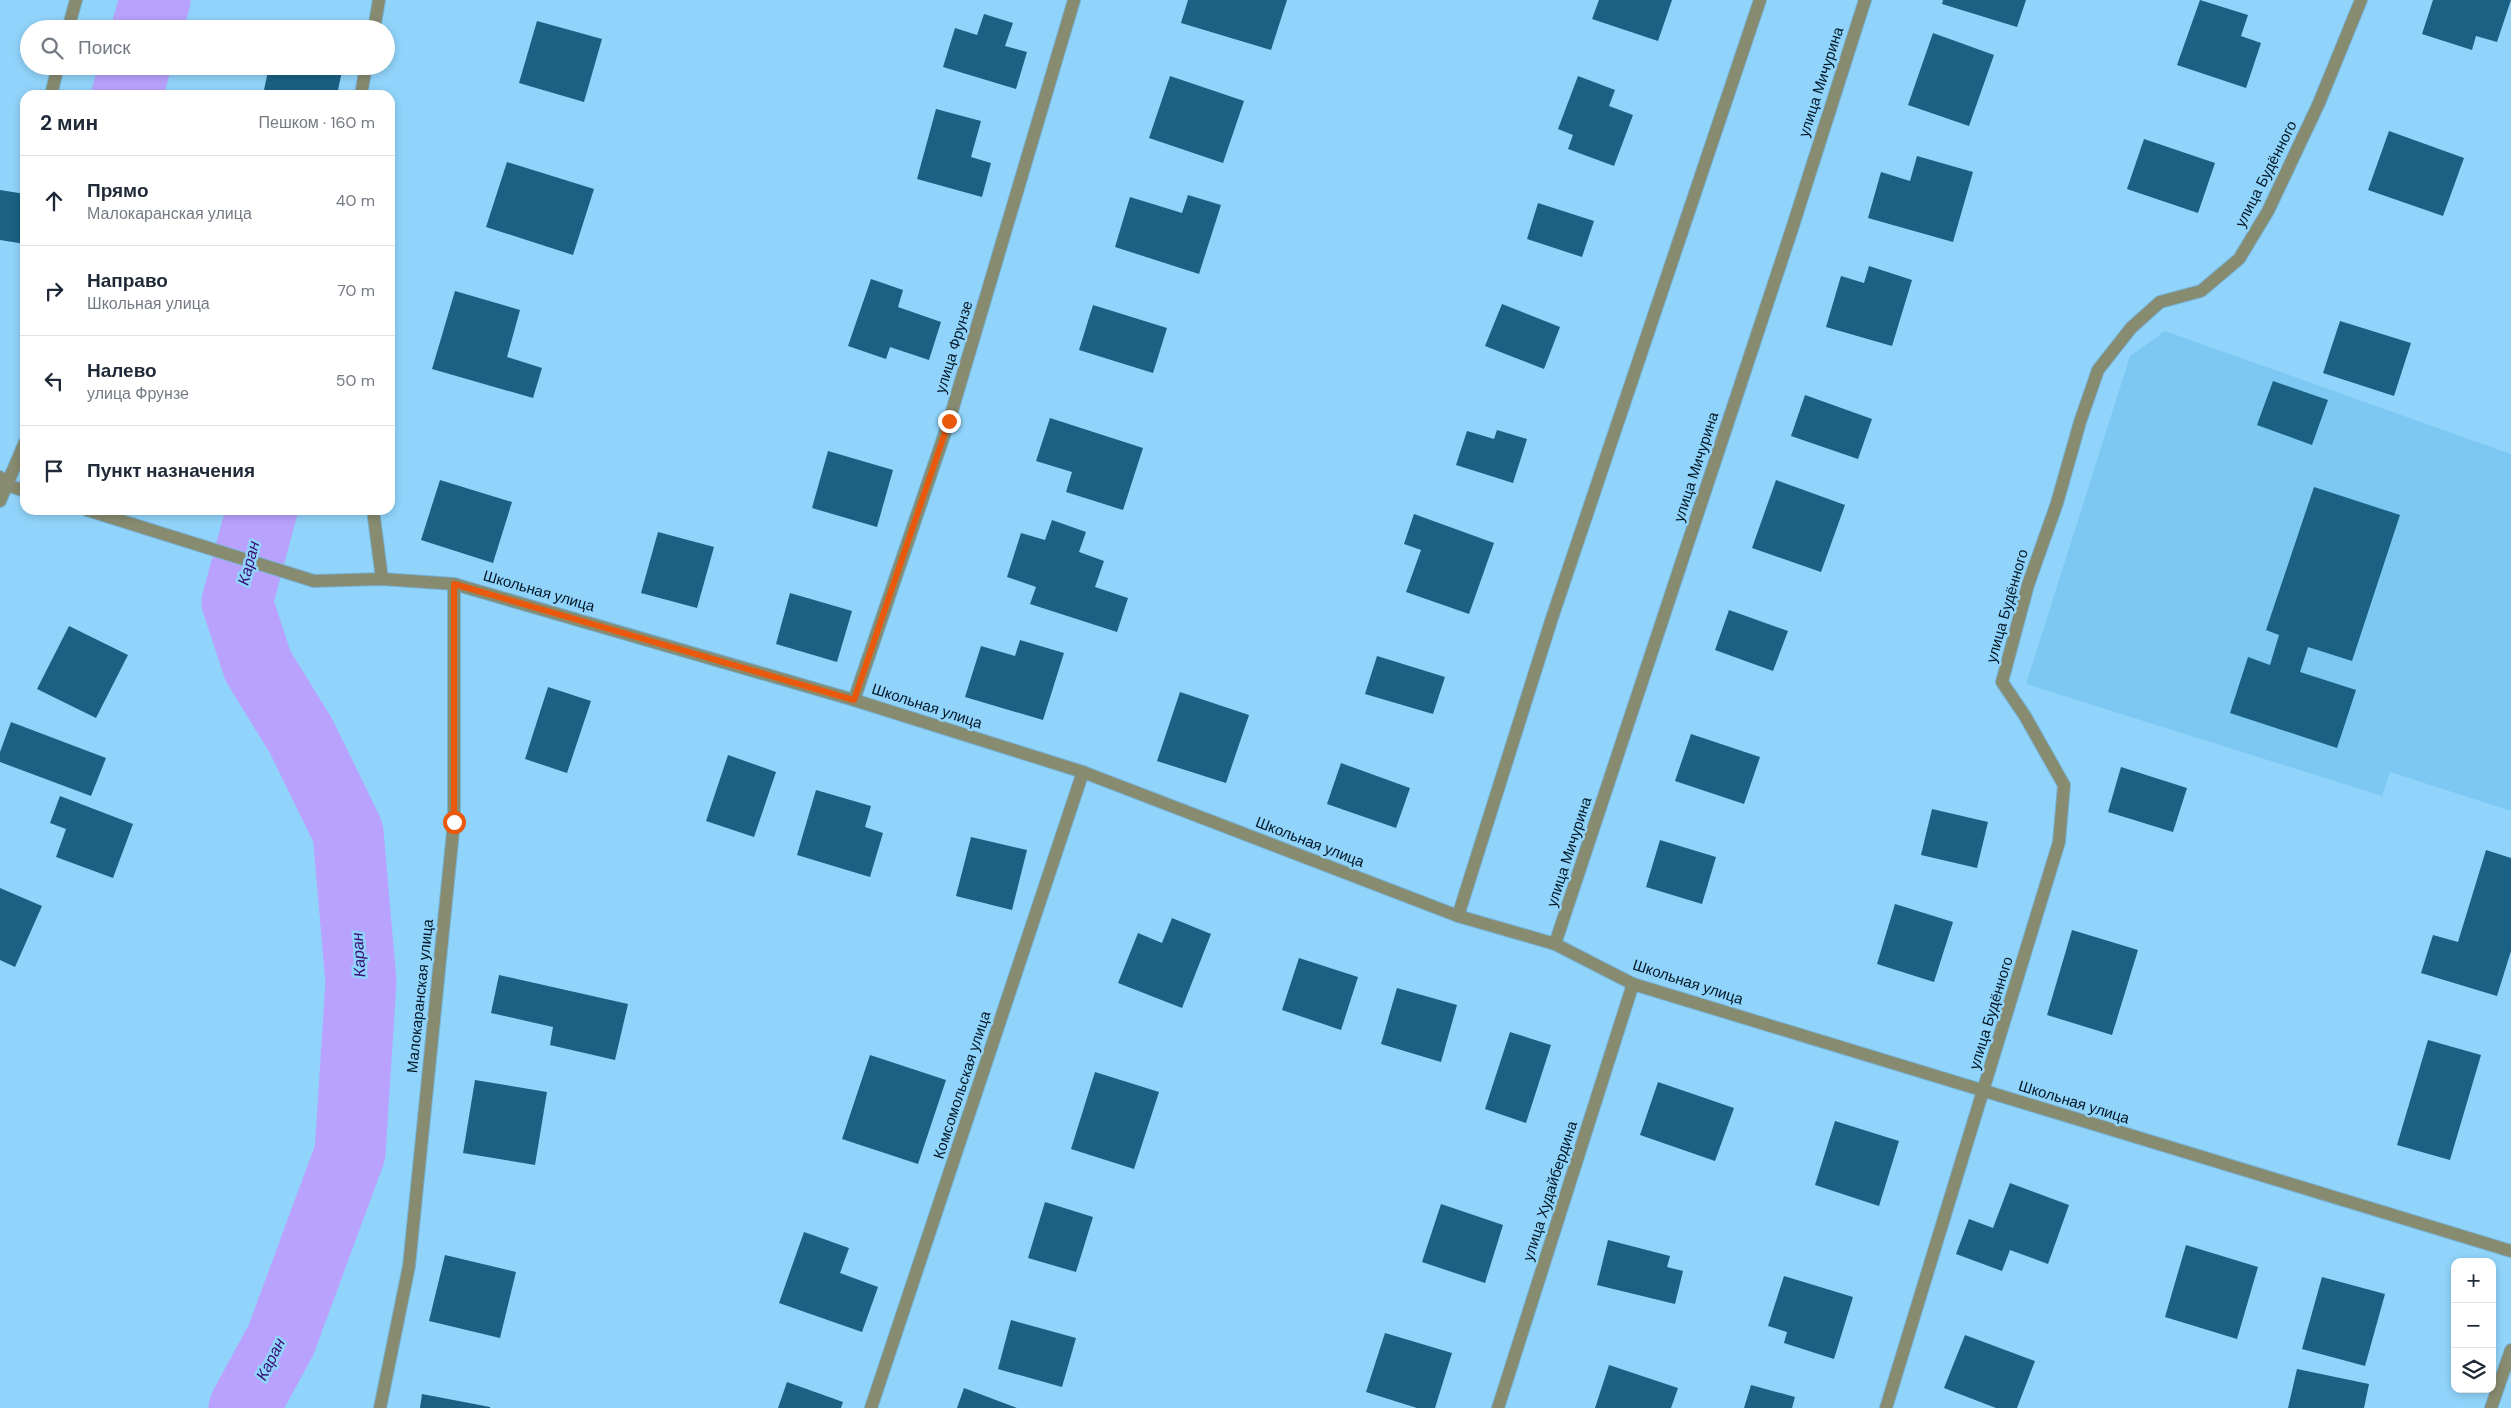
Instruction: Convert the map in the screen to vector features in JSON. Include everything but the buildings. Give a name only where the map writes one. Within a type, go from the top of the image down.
[{"type":"street","points":[[70,20],[76,0]]},
{"type":"street","points":[[376,20],[379,0]]},
{"type":"street","name":"улица Фрунзе","points":[[854,700],[949,421],[1074,0]]},
{"type":"street","points":[[1458,916],[1552,618],[1760,0]]},
{"type":"street","name":"улица Мичурина","points":[[1555,944],[1791,232],[1865,0]]},
{"type":"street","name":"улица Будённого","points":[[1886,1408],[2059,842],[2064,785],[2002,682],[2028,585],[2057,503],[2098,370],[2131,328],[2160,302],[2201,290],[2239,259],[2268,211],[2320,103],[2361,0]]},
{"type":"street","points":[[52,90],[56,75]]},
{"type":"street","points":[[362,90],[364,75]]},
{"type":"street","points":[[0,501],[3,481],[20,451]]},
{"type":"street","points":[[3,481],[20,489]]},
{"type":"street","name":"Школьная улица","points":[[103,515],[314,581],[382,579],[454,584],[854,700],[1083,772],[1458,916],[1555,944],[1633,984],[2511,1251]]},
{"type":"street","points":[[373,515],[382,579]]},
{"type":"street","name":"Малокаранская улица","points":[[380,1408],[409,1266],[454,822],[454,584]]},
{"type":"street","name":"Комсомольская улица","points":[[871,1408],[1083,772]]},
{"type":"street","name":"улица Худайбердина","points":[[1498,1408],[1633,984]]},
{"type":"street","points":[[2491,1408],[2511,1350]]},
{"type":"shaded area","points":[[2165,331],[2511,454],[2511,811],[2390,772],[2382,796],[2026,684],[2130,356]]},
{"type":"waterway","name":"Каран","points":[[149,20],[155,0]]},
{"type":"waterway","name":"Каран","points":[[128,90],[133,75]]},
{"type":"waterway","name":"Каран","points":[[244,1408],[281,1340],[350,1153],[361,982],[348,832],[301,736],[258,666],[237,602],[261,515]]},
{"type":"route","points":[[454,822],[454,584],[854,700],[949,421]]}]
